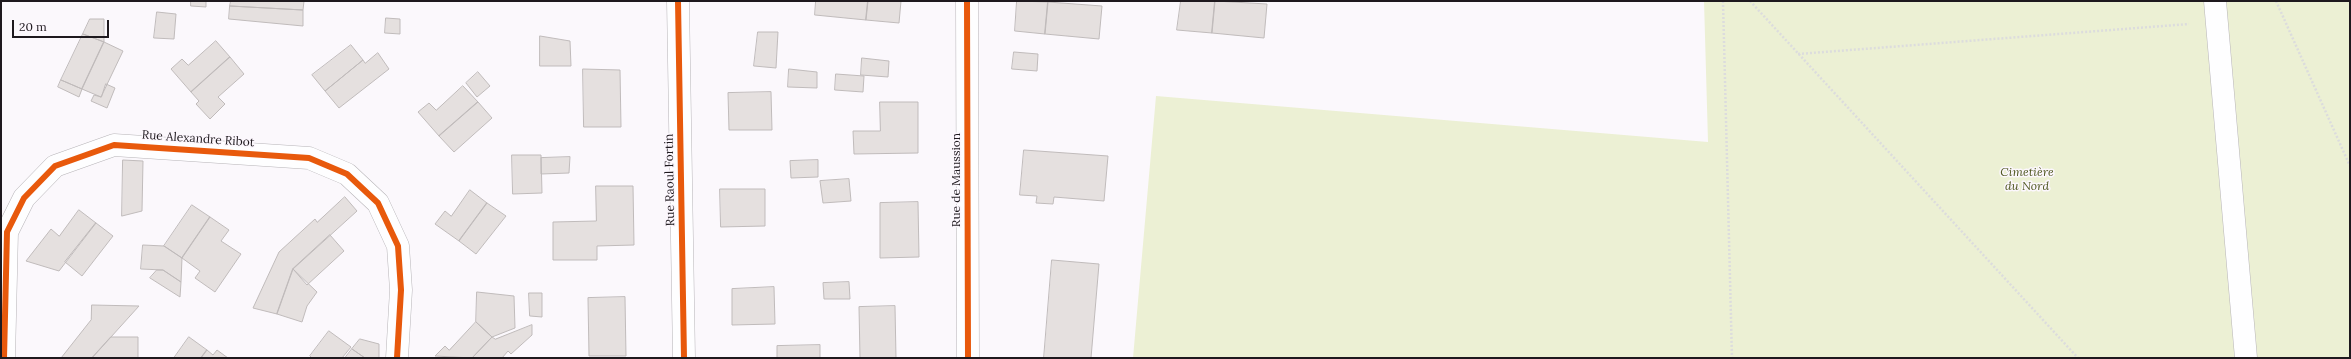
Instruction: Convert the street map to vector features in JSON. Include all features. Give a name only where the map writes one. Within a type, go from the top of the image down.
[{"type":"street","name":"Rue Raoul Fortin","points":[[678,1],[684,358]]},
{"type":"street","name":"Rue de Maussion","points":[[967,1],[968,358]]},
{"type":"street","points":[[2216,11],[2246,358]]},
{"type":"street","name":"Rue Alexandre Ribot","points":[[4,358],[7,232],[24,198],[54,166],[114,145],[309,158],[347,174],[378,203],[398,246],[401,290],[397,358]]},
{"type":"path","points":[[1723,1],[1732,358]]},
{"type":"path","points":[[1750,1],[2078,358]]},
{"type":"path","points":[[2276,1],[2350,166]]},
{"type":"path","points":[[1798,54],[2216,11]]},
{"type":"green space","name":"Cimetière du Nord","points":[[1704,1],[2350,1],[2350,358],[1133,358],[1156,96],[1708,142]]},
{"type":"building","points":[[191,1],[206,1],[206,7],[191,6]]},
{"type":"building","points":[[231,1],[304,1],[303,10],[230,6]]},
{"type":"building","points":[[816,1],[868,1],[866,20],[815,15]]},
{"type":"building","points":[[868,1],[901,1],[899,23],[866,20]]},
{"type":"building","points":[[1017,1],[1048,2],[1045,34],[1015,31]]},
{"type":"building","points":[[1181,1],[1215,1],[1212,33],[1177,30]]},
{"type":"building","points":[[1215,1],[1267,4],[1264,38],[1212,33]]},
{"type":"building","points":[[1048,2],[1102,6],[1099,39],[1045,34]]},
{"type":"building","points":[[230,6],[303,10],[303,26],[229,19]]},
{"type":"building","points":[[157,12],[176,14],[174,39],[154,38]]},
{"type":"building","points":[[386,18],[400,19],[400,34],[385,33]]},
{"type":"building","points":[[90,19],[104,19],[104,42],[83,34]]},
{"type":"building","points":[[758,32],[778,32],[776,68],[754,66]]},
{"type":"building","points":[[83,34],[104,42],[82,89],[61,80]]},
{"type":"building","points":[[540,36],[570,41],[571,66],[540,66]]},
{"type":"building","points":[[216,41],[230,57],[191,92],[171,69],[182,59],[188,65]]},
{"type":"building","points":[[104,42],[123,51],[101,97],[82,89]]},
{"type":"building","points":[[351,45],[363,60],[325,91],[312,75]]},
{"type":"building","points":[[1014,52],[1038,54],[1037,71],[1012,69]]},
{"type":"building","points":[[378,53],[389,69],[339,108],[325,91],[363,60],[365,63]]},
{"type":"building","points":[[230,57],[244,74],[218,97],[225,104],[210,119],[196,104],[199,101],[191,92]]},
{"type":"building","points":[[862,58],[889,61],[888,77],[861,75]]},
{"type":"building","points":[[583,69],[620,70],[621,127],[584,127]]},
{"type":"building","points":[[789,69],[817,72],[817,88],[788,87]]},
{"type":"building","points":[[478,72],[490,86],[477,97],[466,83]]},
{"type":"building","points":[[836,74],[864,76],[863,92],[835,90]]},
{"type":"building","points":[[61,80],[82,89],[79,97],[58,87]]},
{"type":"building","points":[[106,84],[115,88],[107,108],[91,101],[94,95],[101,97]]},
{"type":"building","points":[[463,86],[478,102],[439,136],[418,112],[429,103],[436,110]]},
{"type":"building","points":[[771,92],[772,130],[729,130],[728,93]]},
{"type":"building","points":[[478,102],[492,118],[454,152],[439,136]]},
{"type":"building","points":[[880,102],[918,102],[918,153],[854,154],[853,131],[880,131]]},
{"type":"building","points":[[1024,150],[1108,156],[1104,201],[1054,197],[1053,204],[1036,203],[1037,196],[1020,195]]},
{"type":"building","points":[[512,155],[541,155],[542,193],[513,194]]},
{"type":"building","points":[[570,157],[569,173],[541,174],[541,158]]},
{"type":"building","points":[[123,160],[143,161],[142,211],[122,216]]},
{"type":"building","points":[[818,160],[818,177],[791,178],[790,161]]},
{"type":"building","points":[[849,179],[851,201],[823,203],[820,181]]},
{"type":"building","points":[[596,186],[633,186],[634,245],[597,246],[597,260],[553,260],[553,222],[596,221]]},
{"type":"building","points":[[720,189],[765,189],[765,226],[721,227]]},
{"type":"building","points":[[470,190],[487,203],[459,241],[435,224],[445,211],[451,216]]},
{"type":"building","points":[[345,197],[357,211],[293,269],[277,314],[253,308],[279,252],[315,219],[317,222]]},
{"type":"building","points":[[918,202],[919,257],[880,258],[880,203]]},
{"type":"building","points":[[487,203],[506,216],[476,254],[459,241]]},
{"type":"building","points":[[192,205],[210,217],[182,258],[164,246]]},
{"type":"building","points":[[79,210],[96,223],[59,271],[26,261],[51,229],[59,236]]},
{"type":"building","points":[[210,217],[229,230],[221,241],[241,254],[215,292],[195,278],[200,271],[182,258]]},
{"type":"building","points":[[96,223],[113,236],[82,276],[65,262]]},
{"type":"building","points":[[330,235],[344,251],[307,285],[293,269]]},
{"type":"building","points":[[143,245],[164,246],[182,258],[181,282],[163,270],[141,269]]},
{"type":"building","points":[[1052,260],[1099,264],[1091,358],[1044,358]]},
{"type":"building","points":[[293,269],[317,292],[307,306],[302,322],[277,314]]},
{"type":"building","points":[[157,270],[163,270],[181,282],[180,297],[150,278]]},
{"type":"building","points":[[849,282],[850,299],[824,299],[823,283]]},
{"type":"building","points":[[774,287],[775,324],[732,325],[732,289]]},
{"type":"building","points":[[477,292],[514,296],[515,328],[492,337],[476,322]]},
{"type":"building","points":[[529,293],[542,293],[542,317],[530,316]]},
{"type":"building","points":[[625,297],[626,356],[589,356],[588,298]]},
{"type":"building","points":[[92,305],[139,306],[92,358],[61,358],[91,320]]},
{"type":"building","points":[[895,306],[896,358],[860,358],[859,307]]},
{"type":"building","points":[[476,322],[492,337],[472,358],[435,356],[445,346],[449,350]]},
{"type":"building","points":[[532,325],[532,335],[511,354],[508,351],[502,358],[472,358],[492,337],[495,339]]},
{"type":"building","points":[[329,331],[351,347],[342,358],[312,358],[310,356]]},
{"type":"building","points":[[111,337],[138,337],[138,358],[92,358]]},
{"type":"building","points":[[189,337],[207,350],[201,358],[174,358]]},
{"type":"building","points":[[360,339],[379,344],[379,358],[365,358],[352,349]]},
{"type":"building","points":[[820,345],[820,358],[777,358],[777,346]]},
{"type":"building","points":[[352,349],[365,358],[345,358]]},
{"type":"building","points":[[207,350],[213,355],[217,350],[228,358],[201,358]]},
{"type":"cycle path","points":[[678,1],[684,358]]},
{"type":"cycle path","points":[[967,1],[968,358]]},
{"type":"cycle path","points":[[4,358],[7,232],[24,198],[55,166],[114,145],[309,158],[347,174],[378,203],[398,246],[401,290],[397,358]]}]
